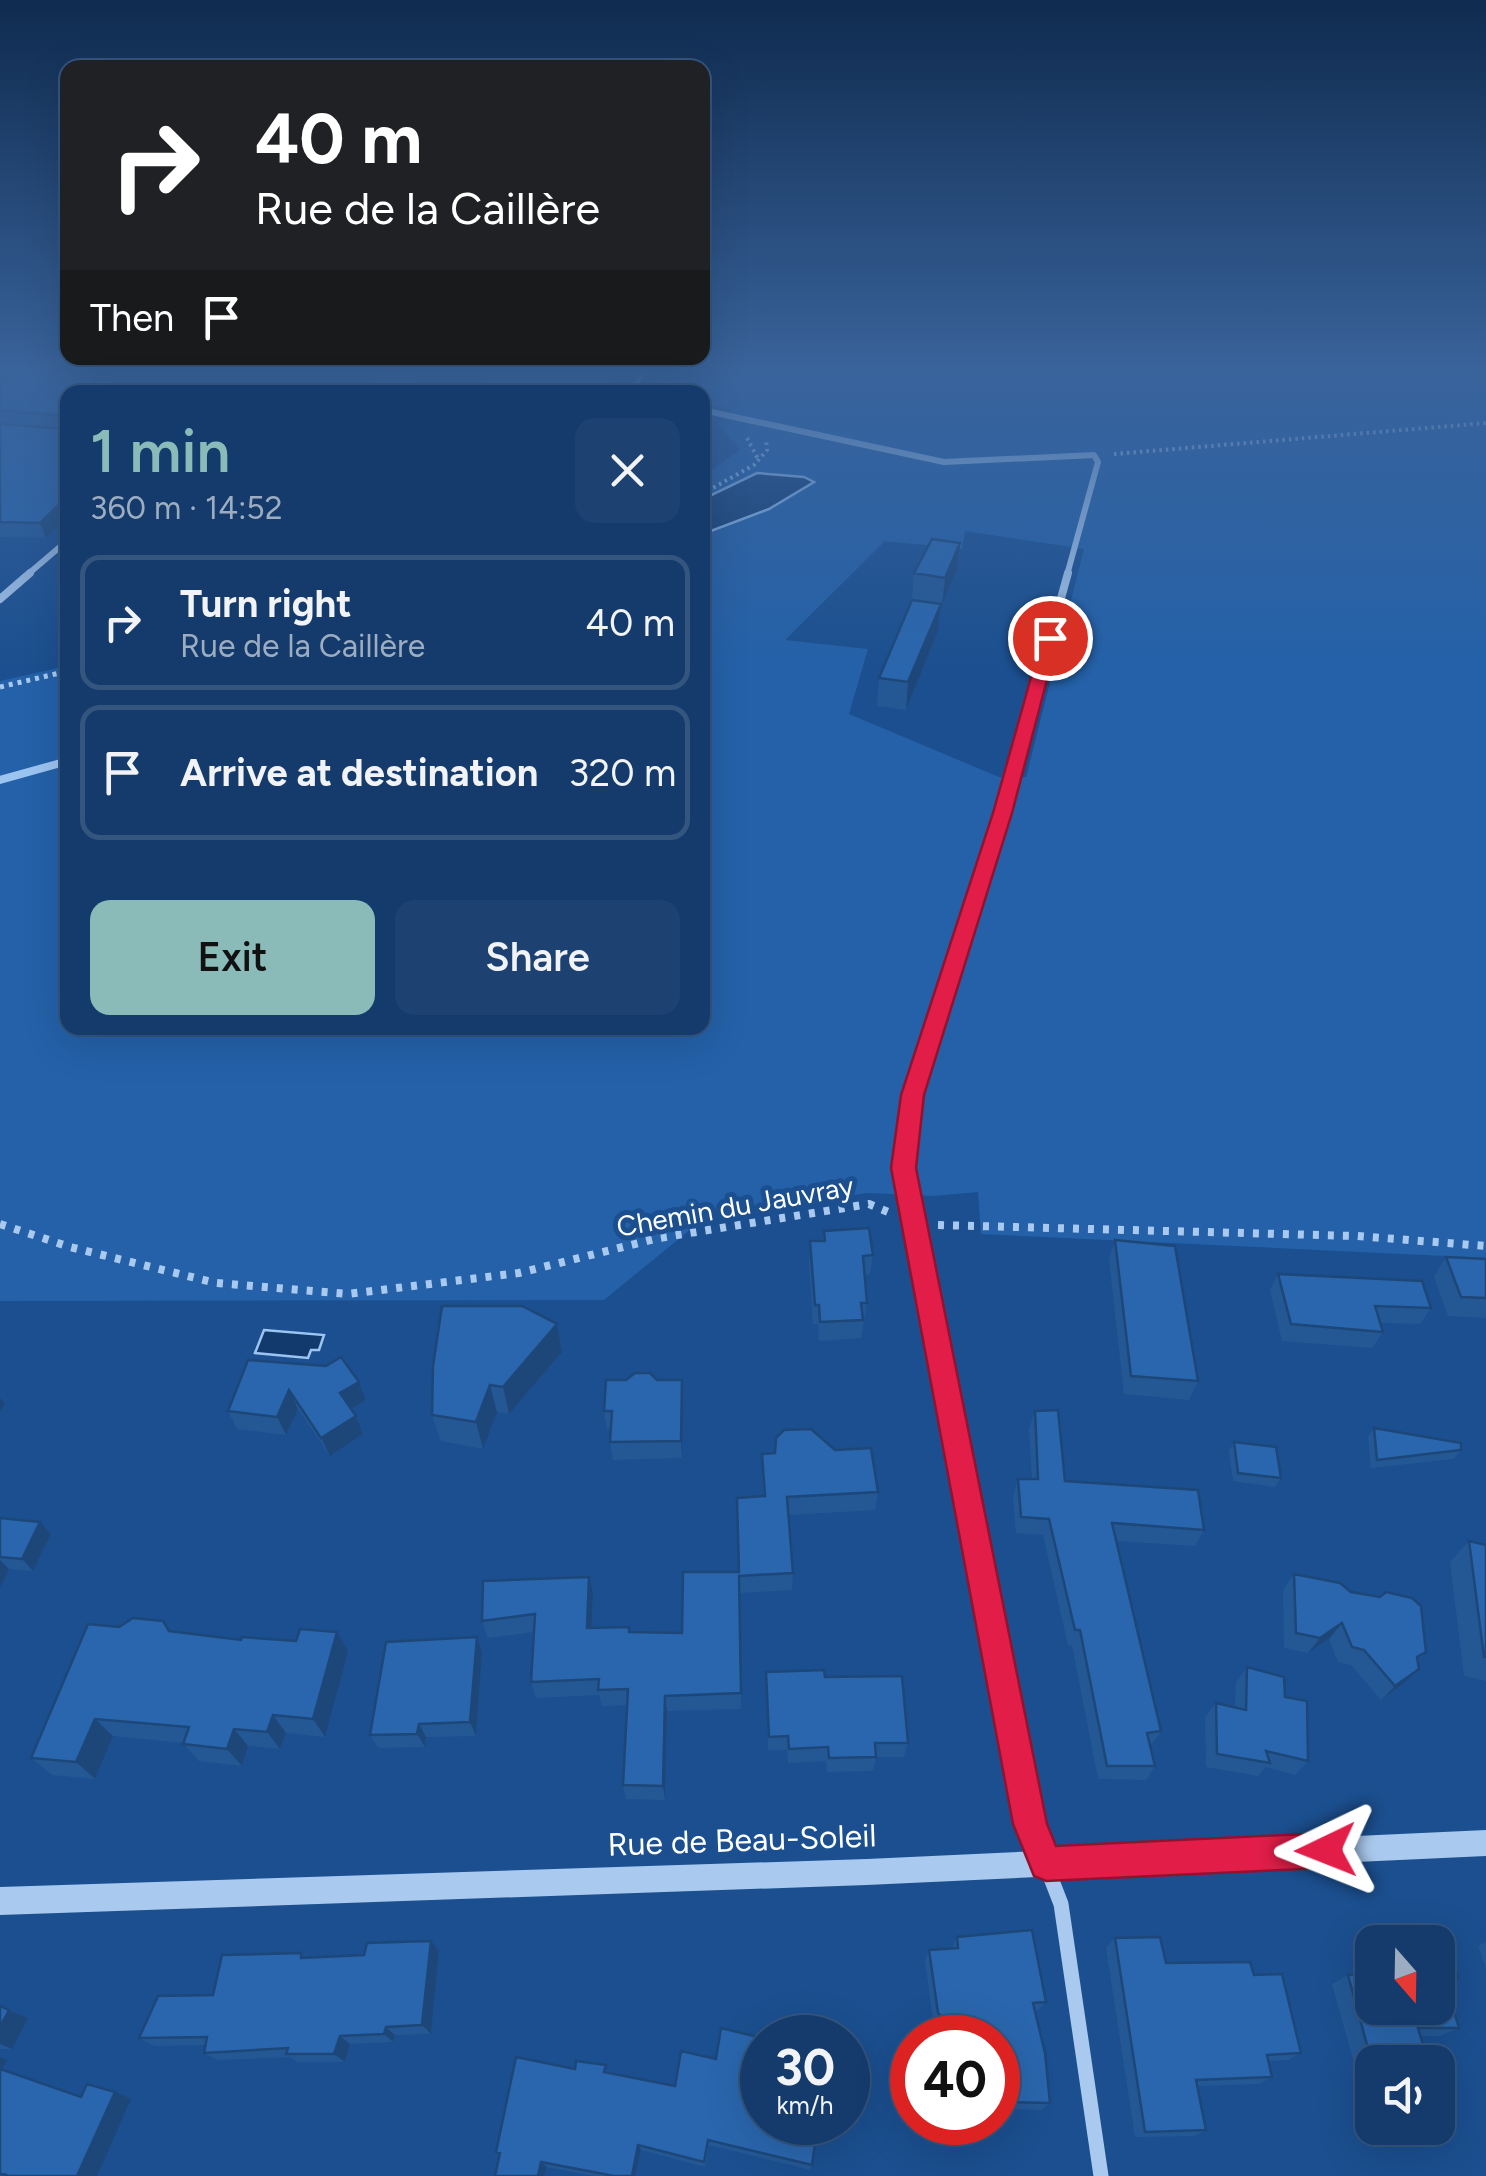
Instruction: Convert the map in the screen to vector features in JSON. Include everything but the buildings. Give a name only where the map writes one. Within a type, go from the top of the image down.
[{"type":"street","points":[[1096,470],[1002,813],[913,1095],[904,1168],[1030,1824],[1061,1904],[1101,2176]]},
{"type":"street","points":[[0,599],[60,547]]},
{"type":"street","name":"Rue de Beau-Soleil","points":[[0,1901],[1046,1864],[1486,1843]]},
{"type":"path","points":[[710,490],[747,470]]},
{"type":"path","points":[[0,687],[60,673]]},
{"type":"path","name":"Chemin du Jauvray","points":[[0,1224],[70,1247],[216,1283],[348,1294],[518,1273],[659,1238],[869,1204],[917,1224],[1357,1236],[1486,1246]]},
{"type":"shaded area","points":[[1486,470],[1486,1258],[981,1234],[978,1192],[933,1196],[868,1193],[707,1216],[604,1300],[0,1301],[0,681],[60,668],[60,1035],[710,1035],[710,471]],"holes":[[[965,531],[1084,549],[1026,777],[999,777],[849,714],[868,649],[785,640],[885,541],[962,549]]]},
{"type":"shaded area","points":[[757,473],[804,477],[814,482],[769,509],[710,531],[710,496]]},
{"type":"shaded area","points":[[264,1330],[324,1335],[319,1350],[311,1350],[308,1358],[255,1353]]},
{"type":"waterway","points":[[0,780],[60,763]]},
{"type":"route","points":[[1050,638],[1002,813],[913,1095],[904,1168],[1030,1824],[1046,1864],[1326,1850]]}]
